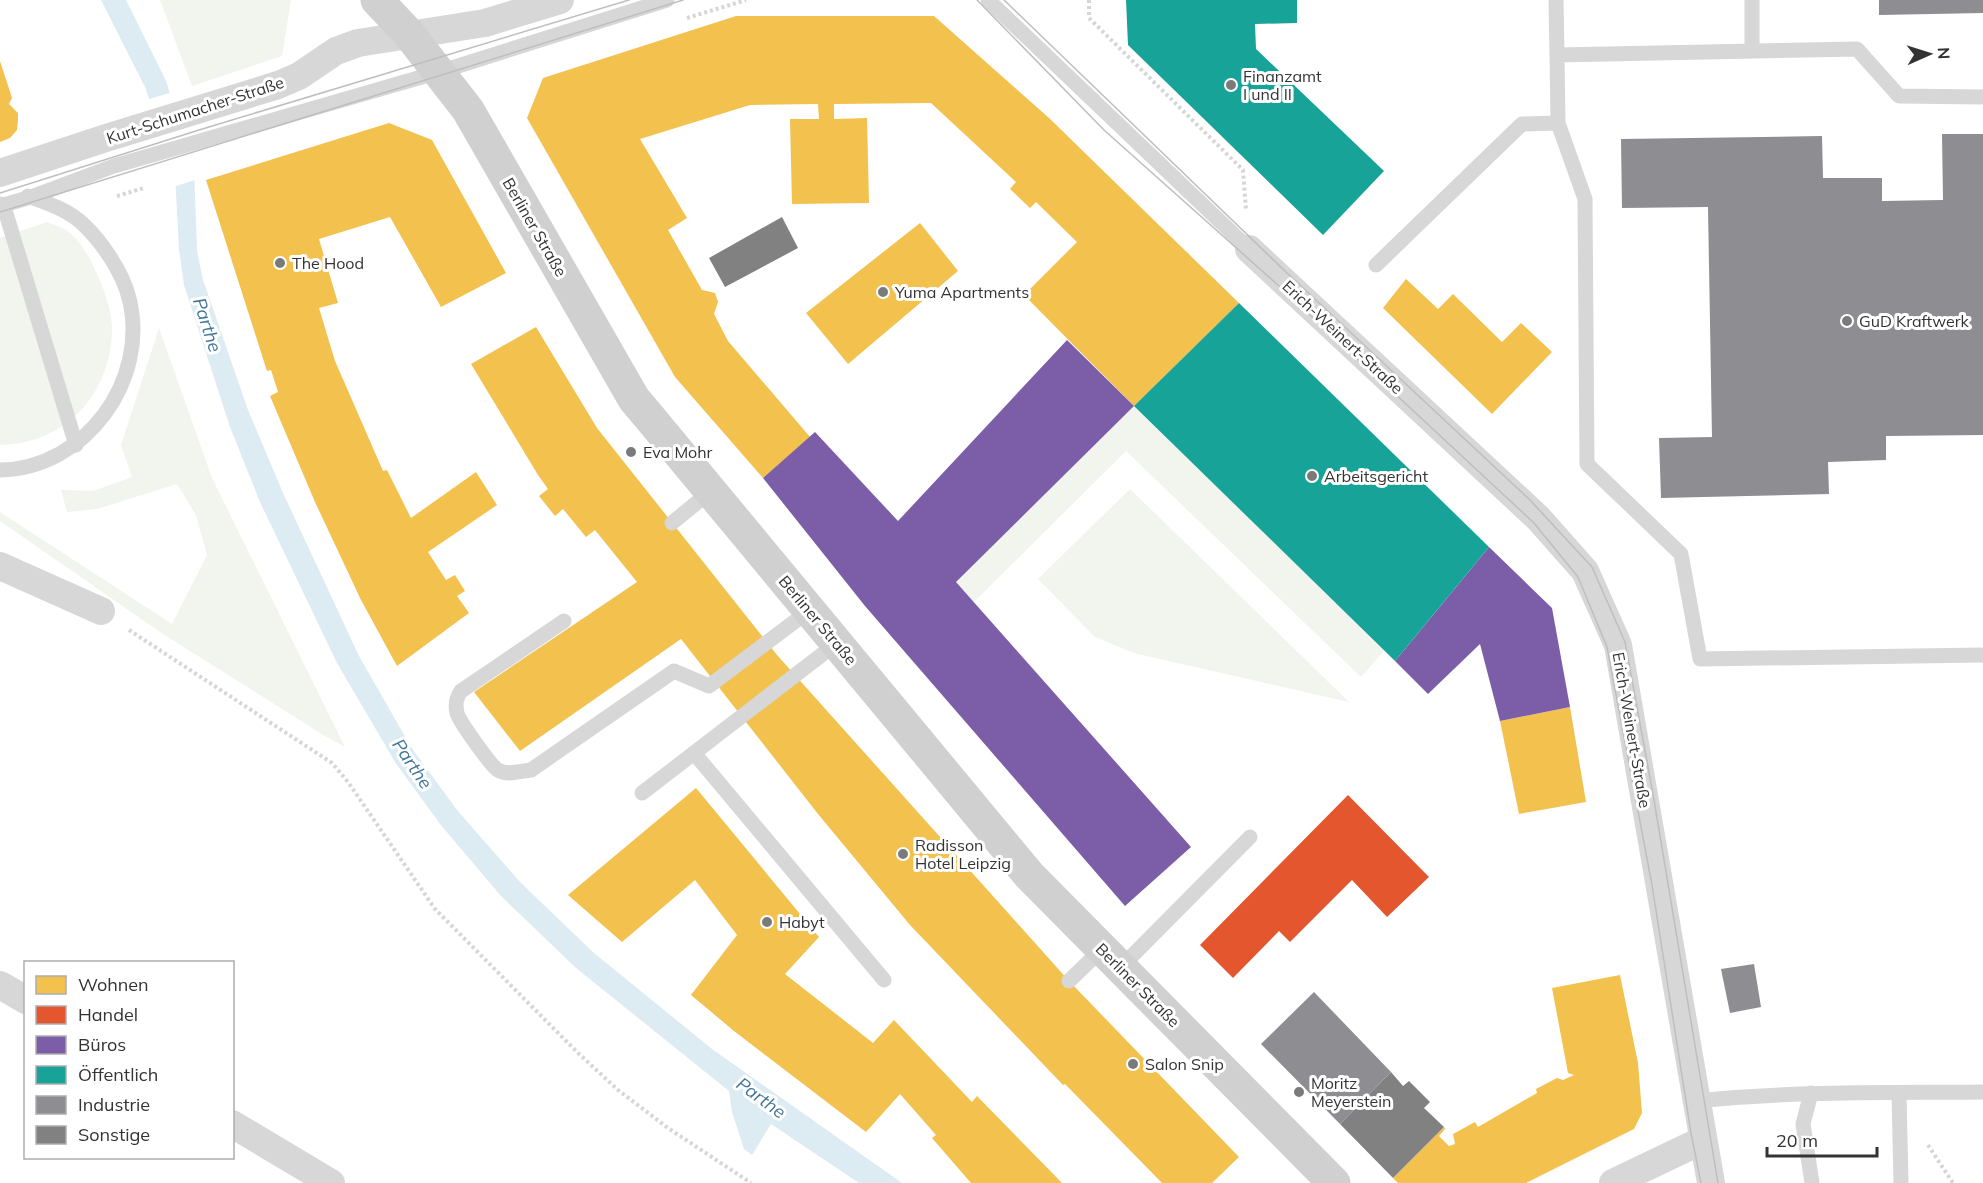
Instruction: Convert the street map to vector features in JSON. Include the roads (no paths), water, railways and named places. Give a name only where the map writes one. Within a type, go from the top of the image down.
[{"type":"main road","name":"Berliner Straße","points":[[377,0],[409,34],[468,111],[634,399],[1029,875],[1334,1183]]},
{"type":"street","name":"Kurt-Schumacher-Straße","points":[[0,173],[278,85],[298,76],[336,51],[348,46],[485,23],[560,0]]},
{"type":"street","name":"Erich-Weinert-Straße","points":[[1249,249],[1538,518],[1585,571],[1618,645],[1711,1183]]},
{"type":"street","points":[[0,566],[101,611]]},
{"type":"street","points":[[0,985],[24,999]]},
{"type":"street","points":[[234,1125],[331,1183]]},
{"type":"street","points":[[1613,1183],[1703,1140]]},
{"type":"lane","points":[[31,197],[114,166],[439,72],[667,0]]},
{"type":"lane","points":[[988,0],[1249,249]]},
{"type":"lane","points":[[1556,0],[1558,123],[1585,199],[1587,464],[1681,554],[1700,659],[1983,656]]},
{"type":"lane","points":[[1752,0],[1752,50]]},
{"type":"lane","points":[[1557,55],[1857,49],[1899,96],[1983,97]]},
{"type":"lane","points":[[1376,265],[1522,124],[1558,123]]},
{"type":"lane","points":[[0,470],[16,470],[47,461],[76,445],[97,425],[116,398],[128,362],[133,332],[129,297],[112,260],[84,224],[57,207],[23,194],[0,203],[5,210],[76,445]]},
{"type":"lane","points":[[672,523],[711,491]]},
{"type":"lane","points":[[564,621],[461,691],[456,699],[457,714],[466,730],[498,770],[511,773],[531,770],[674,671],[709,686],[810,610]]},
{"type":"lane","points":[[642,793],[837,643]]},
{"type":"lane","points":[[694,753],[884,980]]},
{"type":"lane","points":[[1069,981],[1111,958],[1250,837]]},
{"type":"lane","points":[[1695,1101],[1811,1093],[1983,1092]]},
{"type":"lane","points":[[1811,1093],[1803,1124],[1812,1183]]},
{"type":"lane","points":[[1899,1093],[1901,1183]]},
{"type":"water","name":"Parthe","points":[[101,0],[126,0],[166,81],[194,168],[197,251],[203,280],[248,410],[283,493],[359,656],[411,747],[457,810],[520,882],[594,953],[712,1049],[902,1183],[859,1183],[771,1124],[752,1155],[744,1149],[732,1112],[729,1091],[576,968],[501,896],[440,824],[395,762],[337,663],[260,502],[230,427],[184,285],[179,249],[175,174],[145,87]]},
{"type":"tram line","points":[[0,193],[199,130],[629,0]]},
{"type":"tram line","points":[[0,212],[683,0]]},
{"type":"tram line","points":[[977,0],[1104,130],[1279,286],[1534,523],[1578,577],[1607,647],[1652,885],[1701,1183]]},
{"type":"tram line","points":[[1004,0],[1287,273],[1529,499],[1592,567],[1625,642],[1653,794],[1718,1183]]},
{"type":"place","name":"Finanzamt I und II","points":[[1231,85]]},
{"type":"place","name":"The Hood","points":[[280,263]]},
{"type":"place","name":"Yuma Apartments","points":[[883,292]]},
{"type":"place","name":"GuD Kraftwerk","points":[[1847,321]]},
{"type":"place","name":"Eva Mohr","points":[[631,452]]},
{"type":"place","name":"Arbeitsgericht","points":[[1312,476]]},
{"type":"place","name":"Radisson Hotel Leipzig","points":[[903,854]]},
{"type":"place","name":"Habyt","points":[[767,922]]},
{"type":"place","name":"Salon Snip","points":[[1133,1064]]},
{"type":"place","name":"Moritz Meyerstein","points":[[1299,1092]]}]
